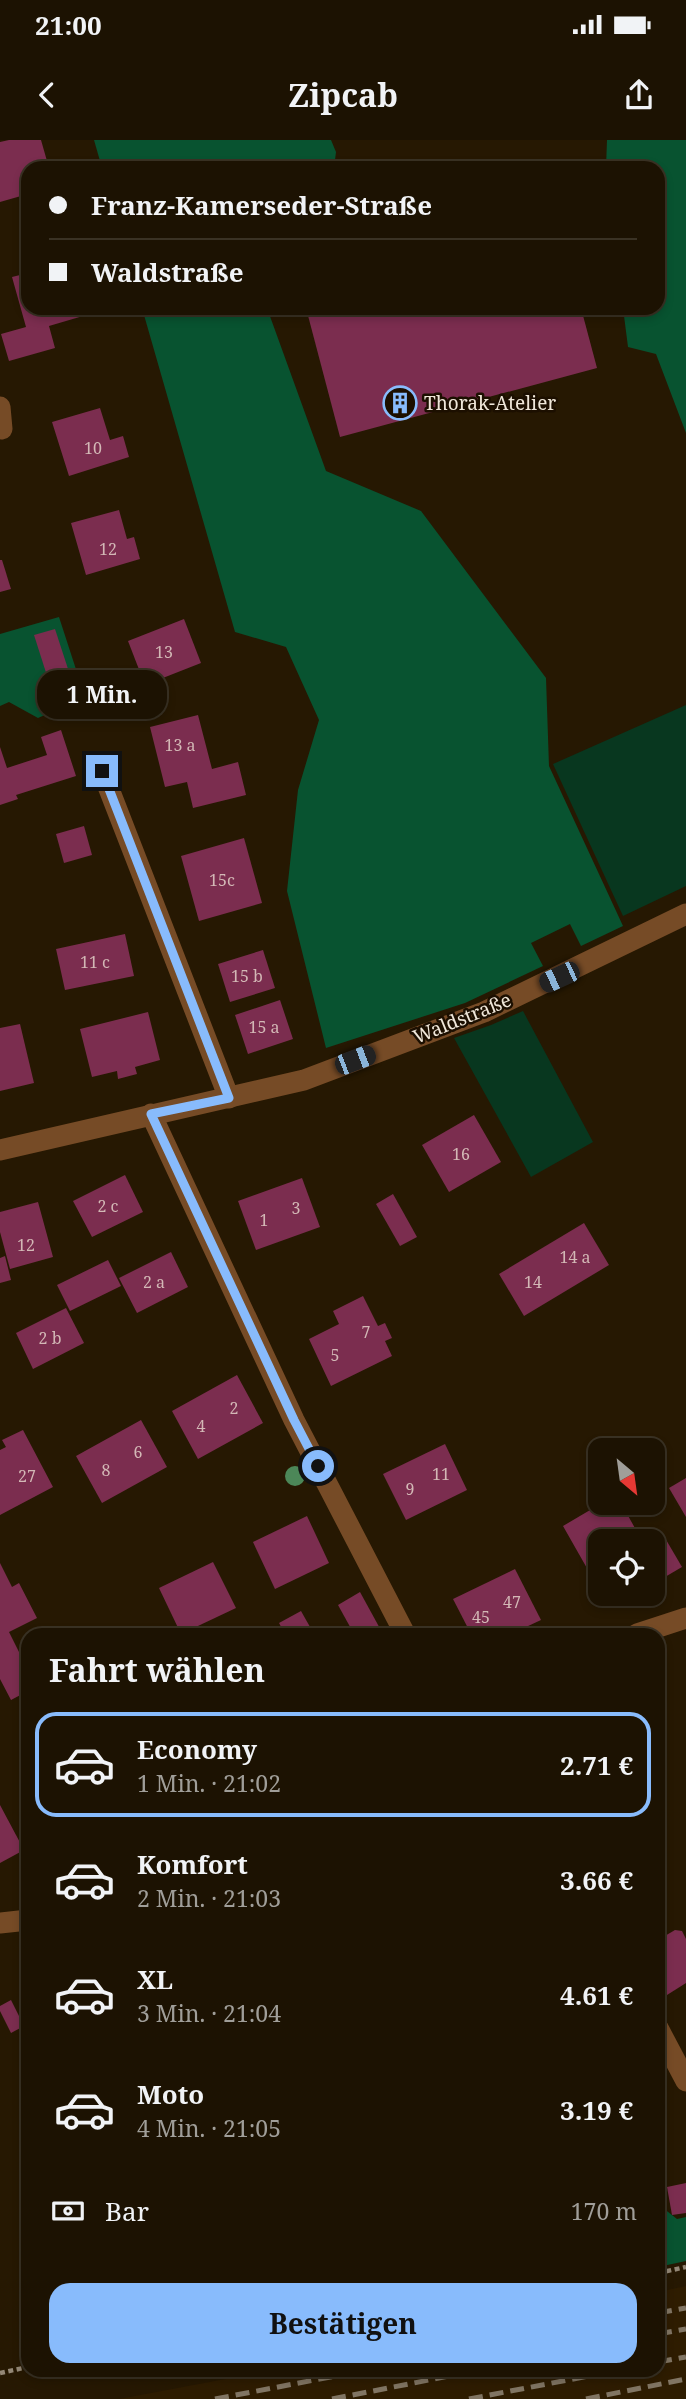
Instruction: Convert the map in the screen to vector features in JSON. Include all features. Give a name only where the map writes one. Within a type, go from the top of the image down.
[{"type":"street","points":[[0,407],[2,429]]},
{"type":"street","points":[[102,771],[229,1098]]},
{"type":"street","name":"Waldstraße","points":[[0,1150],[304,1080],[484,1012],[686,914]]},
{"type":"street","points":[[151,1114],[294,1420],[402,1628]]},
{"type":"street","points":[[655,1628],[686,1618]]},
{"type":"street","points":[[0,1923],[21,1921]]},
{"type":"street","points":[[665,2041],[686,2081]]},
{"type":"path","points":[[665,2272],[686,2267]]},
{"type":"path","points":[[0,2373],[21,2368]]},
{"type":"shaded area","points":[[686,2286],[686,2399],[119,2399],[237,2377],[665,2377],[665,2290]]},
{"type":"green space","points":[[94,140],[331,140],[336,152],[335,161],[100,161]]},
{"type":"green space","points":[[607,140],[686,140],[686,433],[656,354],[628,347],[624,315],[665,315],[665,161],[606,161]]},
{"type":"green space","points":[[144,315],[270,315],[326,471],[421,511],[546,678],[549,766],[623,926],[581,946],[570,924],[531,943],[543,966],[465,1003],[326,1048],[287,891],[298,790],[319,720],[286,647],[235,632]]},
{"type":"green space","points":[[59,617],[85,697],[38,718],[9,702],[0,706],[0,634]]},
{"type":"green space","points":[[686,705],[686,886],[623,916],[553,764]]},
{"type":"green space","points":[[523,1011],[593,1142],[531,1177],[454,1038]]},
{"type":"green space","points":[[665,2210],[677,2219],[686,2217],[686,2261],[665,2266]]},
{"type":"building","points":[[41,140],[47,161],[21,161],[21,196],[0,202],[0,142]]},
{"type":"building","points":[[21,275],[21,309],[12,277]]},
{"type":"building","points":[[23,315],[83,316],[49,326],[55,348],[9,361],[1,334],[26,327]]},
{"type":"building","name":"Thorak-Atelier","points":[[308,315],[583,315],[597,368],[340,437]]},
{"type":"building","points":[[100,408],[110,440],[123,436],[129,457],[69,476],[52,422]]},
{"type":"building","points":[[119,510],[127,539],[134,537],[140,559],[86,575],[71,523]]},
{"type":"building","points":[[0,560],[11,589],[0,592]]},
{"type":"building","points":[[184,619],[201,663],[145,685],[128,641]]},
{"type":"building","points":[[55,629],[70,675],[49,682],[34,635]]},
{"type":"building","points":[[98,679],[102,689],[89,694],[85,684]]},
{"type":"building","points":[[198,715],[212,769],[238,762],[246,795],[193,808],[187,782],[165,787],[150,727]]},
{"type":"building","points":[[61,730],[76,776],[16,795],[18,799],[0,805],[0,747],[7,768],[47,755],[41,737]]},
{"type":"building","points":[[84,826],[92,855],[64,863],[56,834]]},
{"type":"building","points":[[244,838],[262,903],[199,921],[181,856]]},
{"type":"building","points":[[125,934],[134,976],[65,990],[56,949]]},
{"type":"building","points":[[263,950],[275,988],[230,1002],[218,964]]},
{"type":"building","points":[[280,1000],[293,1039],[248,1054],[235,1015]]},
{"type":"building","points":[[148,1012],[160,1060],[135,1067],[137,1074],[118,1079],[117,1071],[92,1077],[80,1029]]},
{"type":"building","points":[[20,1024],[34,1083],[0,1091],[0,1028]]},
{"type":"building","points":[[474,1115],[501,1162],[449,1192],[422,1145]]},
{"type":"building","points":[[125,1175],[143,1212],[92,1237],[73,1201]]},
{"type":"building","points":[[302,1178],[320,1227],[256,1250],[238,1201]]},
{"type":"building","points":[[393,1194],[417,1237],[400,1246],[376,1204]]},
{"type":"building","points":[[38,1202],[53,1257],[10,1269],[0,1232],[0,1212]]},
{"type":"building","points":[[584,1223],[609,1265],[524,1316],[499,1274]]},
{"type":"building","points":[[171,1252],[188,1287],[137,1313],[119,1278]]},
{"type":"building","points":[[5,1256],[11,1280],[0,1283],[0,1258]]},
{"type":"building","points":[[108,1260],[121,1286],[70,1311],[57,1285]]},
{"type":"building","points":[[363,1296],[378,1326],[385,1323],[392,1338],[385,1341],[392,1356],[331,1386],[309,1339],[339,1324],[333,1311]]},
{"type":"building","points":[[66,1308],[84,1343],[33,1369],[16,1333]]},
{"type":"building","points":[[237,1375],[263,1423],[198,1459],[172,1411]]},
{"type":"building","points":[[141,1420],[167,1467],[102,1503],[76,1456]]},
{"type":"building","points":[[23,1430],[53,1487],[0,1515],[0,1450],[6,1447],[2,1440]]},
{"type":"building","points":[[445,1444],[467,1490],[406,1520],[383,1474]]},
{"type":"building","points":[[686,1478],[686,1517],[669,1488]]},
{"type":"building","points":[[588,1511],[588,1516],[628,1516],[635,1529],[588,1529],[588,1570],[563,1526]]},
{"type":"building","points":[[307,1516],[329,1563],[275,1589],[253,1542]]},
{"type":"building","points":[[665,1538],[682,1567],[665,1577]]},
{"type":"building","points":[[213,1562],[236,1608],[194,1628],[178,1628],[159,1588]]},
{"type":"building","points":[[0,1563],[12,1587],[19,1583],[37,1618],[9,1632],[21,1656],[21,1695],[11,1700],[0,1679]]},
{"type":"building","points":[[515,1569],[541,1620],[524,1628],[468,1628],[453,1599]]},
{"type":"building","points":[[360,1592],[380,1628],[351,1628],[338,1605]]},
{"type":"building","points":[[301,1611],[311,1628],[282,1628],[279,1623]]},
{"type":"building","points":[[0,1805],[21,1844],[21,1852],[0,1863]]},
{"type":"building","points":[[675,1930],[682,1931],[686,1939],[686,1983],[667,1995],[665,1991],[665,1936]]},
{"type":"building","points":[[11,2000],[21,2020],[21,2028],[11,2033],[0,2006]]},
{"type":"building","points":[[686,2183],[686,2213],[672,2215],[667,2187]]},
{"type":"railway","points":[[665,2312],[686,2308]]},
{"type":"railway","points":[[665,2333],[686,2329]]},
{"type":"railway","points":[[665,2361],[686,2357]]},
{"type":"railway","points":[[215,2399],[330,2377]]},
{"type":"railway","points":[[332,2399],[444,2377]]},
{"type":"railway","points":[[469,2399],[584,2377]]},
{"type":"railway","points":[[586,2399],[686,2379]]},
{"type":"place","name":"Thorak-Atelier","points":[[400,403]]},
{"type":"route","points":[[102,771],[229,1098],[151,1114],[318,1466]]}]
